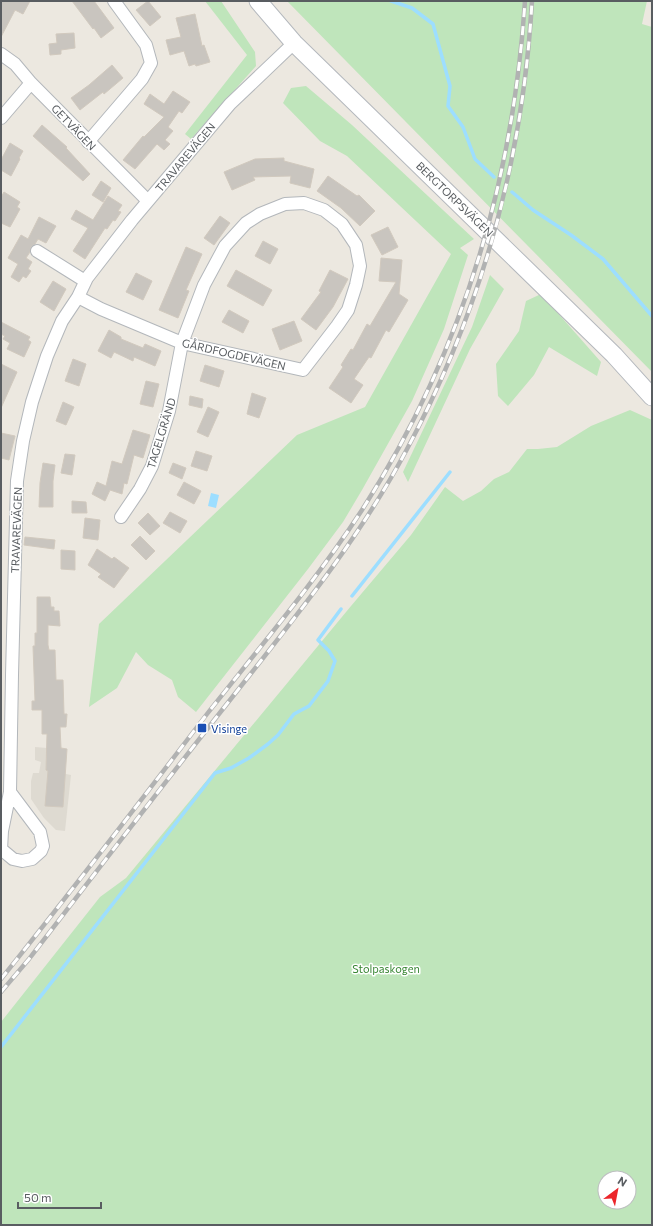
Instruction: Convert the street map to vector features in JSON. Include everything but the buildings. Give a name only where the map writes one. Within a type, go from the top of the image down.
[{"type":"main road","name":"BERGTORPSVÄGEN","points":[[258,1],[294,43],[614,354],[652,397]]},
{"type":"street","points":[[88,142],[142,79],[151,63],[146,45],[114,1]]},
{"type":"street","name":"TRAVAREVÄGEN","points":[[10,792],[40,832],[43,846],[41,851],[32,859],[22,861],[13,860],[1,849],[2,832],[10,792],[6,675],[17,481],[23,441],[32,402],[47,356],[62,321],[78,297],[85,281],[132,220],[230,104],[294,43]]},
{"type":"street","name":"GETVÄGEN","points":[[1,54],[15,64],[31,83],[88,142],[148,201]]},
{"type":"street","points":[[1,118],[31,83]]},
{"type":"street","name":"TAGELGRÄND","points":[[121,517],[140,489],[152,466],[170,411],[182,343],[204,285],[225,246],[246,224],[260,214],[286,204],[304,203],[324,210],[342,224],[356,245],[360,266],[348,310],[303,370]]},
{"type":"street","points":[[37,251],[85,281]]},
{"type":"street","name":"GÅRDFOGDEVÄGEN","points":[[78,297],[101,309],[182,343],[303,370]]},
{"type":"shaded area","points":[[35,747],[47,748],[46,770],[71,775],[65,831],[56,830],[44,818],[31,799],[31,781],[33,773],[39,773],[41,762],[35,760]]},
{"type":"green space","points":[[205,1],[221,1],[255,52],[256,66],[191,139],[185,134],[247,55]]},
{"type":"green space","points":[[287,1],[647,1],[642,24],[652,27],[652,372]]},
{"type":"green space","points":[[306,86],[352,125],[474,239],[460,248],[468,255],[444,329],[412,401],[343,522],[196,712],[178,697],[172,680],[148,665],[136,652],[117,688],[89,707],[99,624],[297,435],[365,407],[451,254],[347,156],[320,141],[283,103],[291,88]]},
{"type":"green space","points":[[490,275],[504,289],[470,349],[408,482],[403,472],[472,327]]},
{"type":"green space","points":[[541,294],[601,362],[597,376],[549,347],[534,375],[508,406],[498,396],[496,364],[519,331],[526,301]]},
{"type":"green space","name":"Stolpaskogen","points":[[630,410],[652,420],[652,1225],[1,1225],[1,1022],[100,897],[126,878],[411,535],[445,487],[463,501],[481,491],[494,479],[509,472],[527,449],[557,447],[591,426]]},
{"type":"water","points":[[211,493],[219,495],[216,508],[208,506]]},
{"type":"waterway","points":[[391,1],[412,8],[433,24],[450,86],[448,106],[463,127],[475,159],[494,177]]},
{"type":"waterway","points":[[512,192],[533,210],[571,235],[603,259],[652,316]]},
{"type":"waterway","points":[[352,596],[450,472]]},
{"type":"waterway","points":[[1,1047],[215,773],[231,768],[249,758],[278,735],[294,714],[309,706],[328,681],[335,661],[329,651],[318,640],[341,609]]},
{"type":"railway","points":[[1,979],[306,589],[362,510],[397,451],[428,391],[454,329],[476,266],[494,202],[508,136],[519,69],[525,1]]},
{"type":"railway","points":[[1,992],[29,959],[324,579],[367,517],[406,451],[433,397],[456,343],[477,288],[494,233],[508,176],[519,119],[527,60],[532,1]]},
{"type":"place","name":"Visinge","points":[[202,728]]}]
